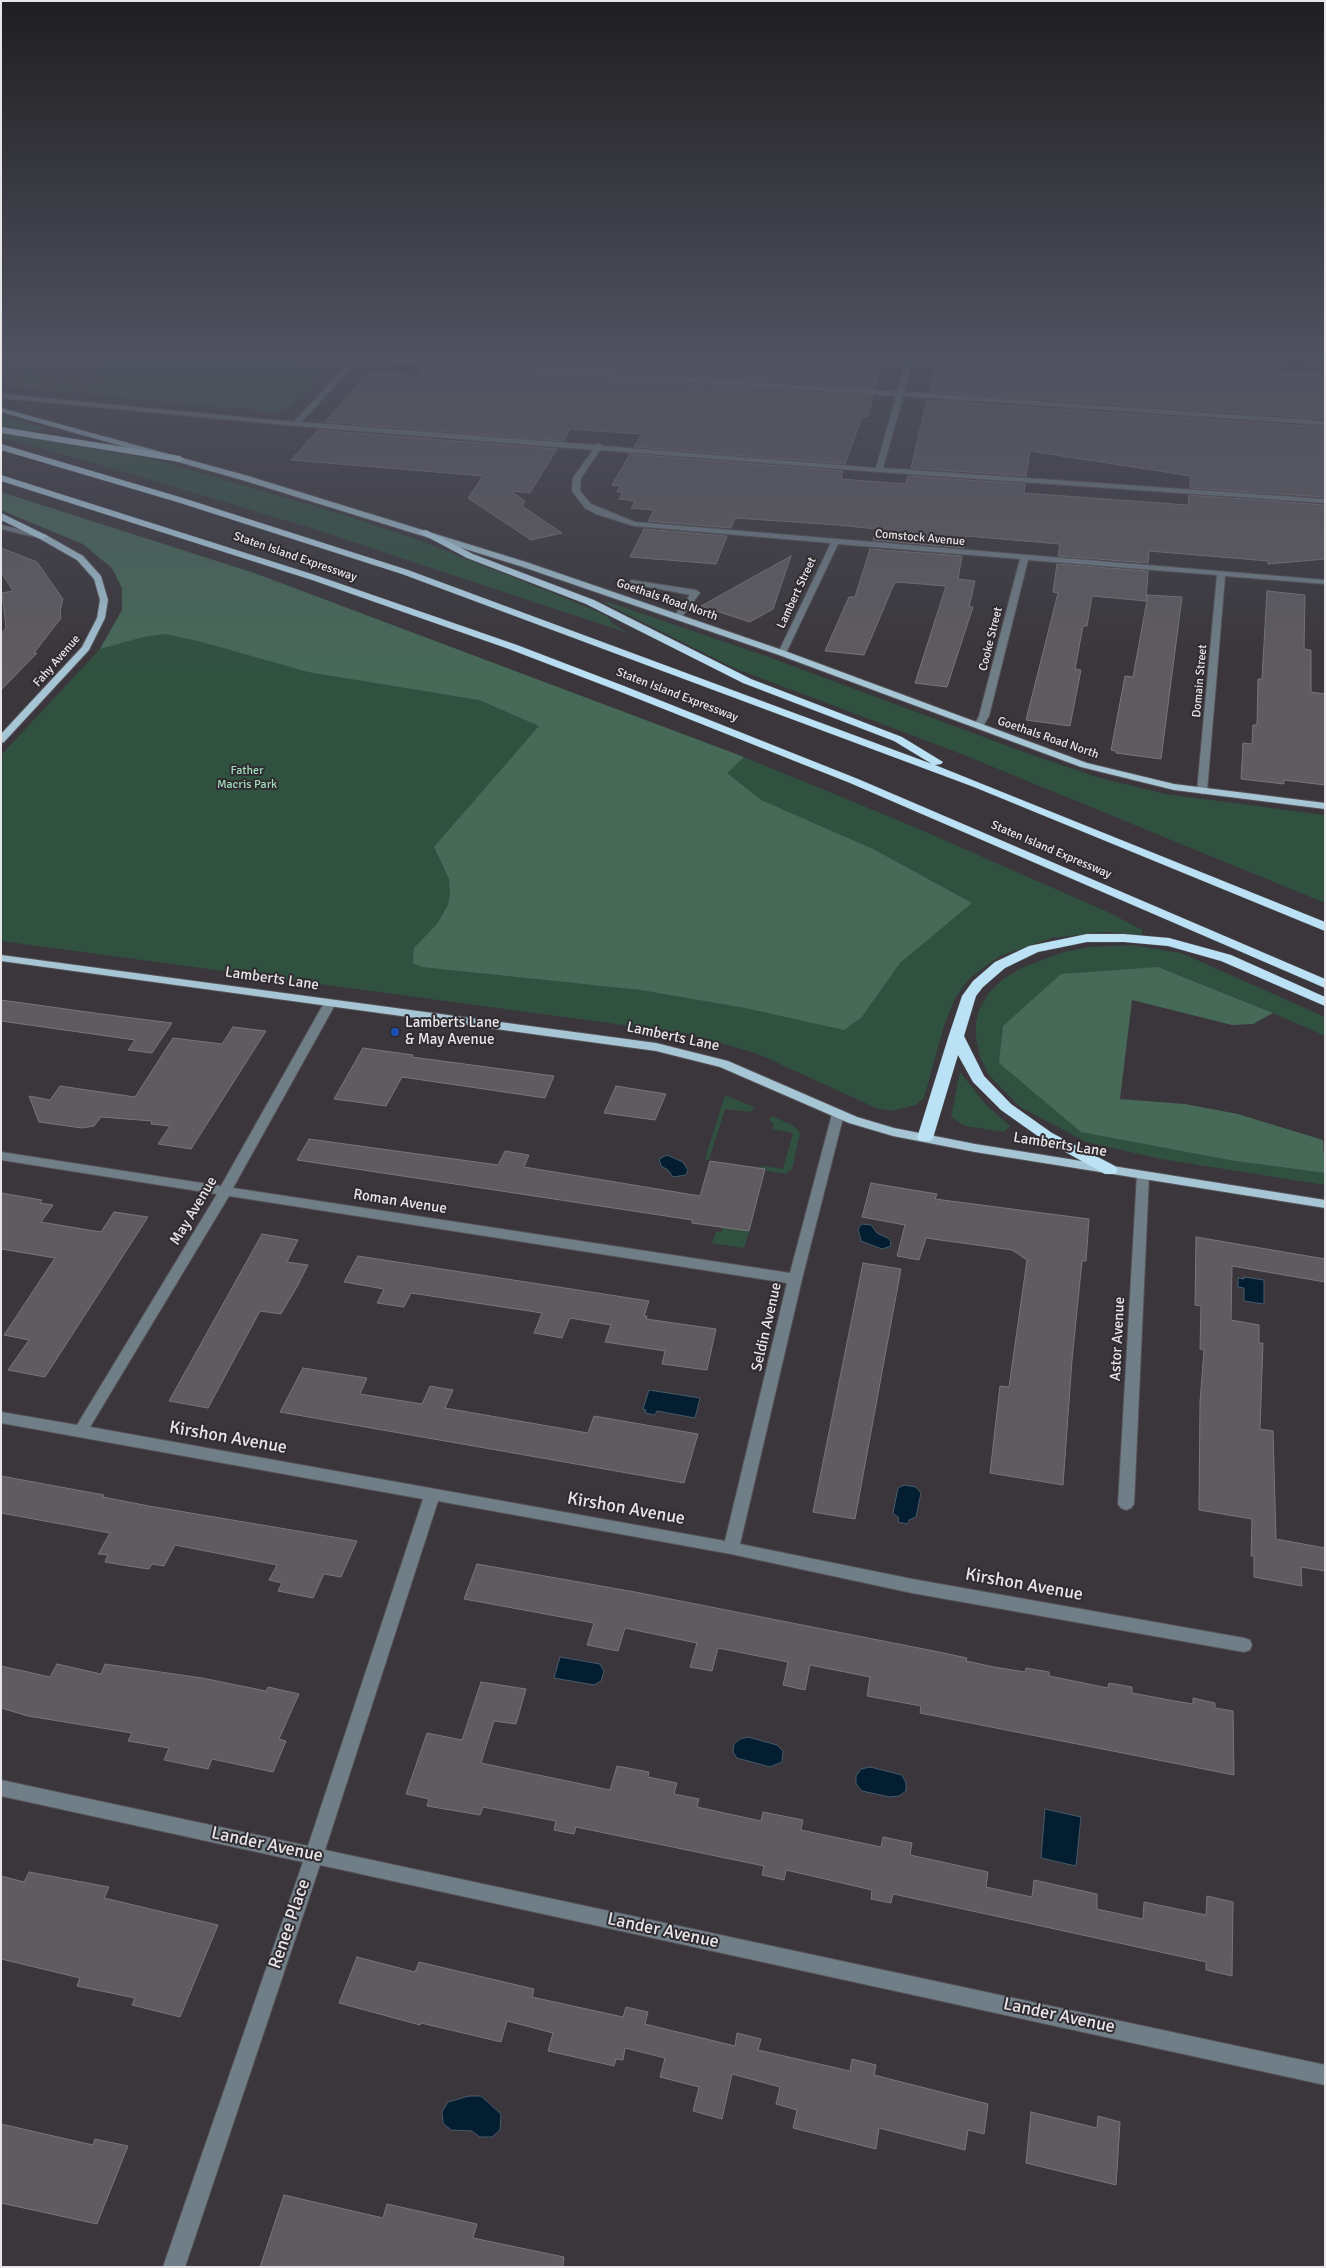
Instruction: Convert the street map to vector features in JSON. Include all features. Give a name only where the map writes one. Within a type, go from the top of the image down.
[{"type":"highway","name":"Staten Island Expressway","points":[[44,460],[180,500],[405,572],[978,785],[1325,927]]},
{"type":"highway","name":"Staten Island Expressway","points":[[1,478],[314,578],[513,647],[863,785],[1325,984]]},
{"type":"highway","points":[[1,516],[43,537]]},
{"type":"highway","points":[[423,532],[470,556],[590,602],[747,681],[898,739],[978,785]]},
{"type":"highway","points":[[925,1138],[969,996],[978,984],[1000,965],[1034,949],[1087,938],[1145,939],[1206,951],[1325,1002]]},
{"type":"highway","points":[[956,1034],[978,1079],[1006,1108],[1048,1136],[1110,1170]]},
{"type":"main road","name":"Goethals Road North","points":[[183,460],[423,532],[678,616],[1111,772],[1202,791],[1325,806]]},
{"type":"main road","name":"Fahy Avenue","points":[[1,740],[86,648],[98,628],[103,608],[103,592],[92,571],[72,553],[43,537]]},
{"type":"main road","name":"Lamberts Lane","points":[[1,958],[679,1052],[746,1072],[838,1114],[875,1127],[925,1138],[1110,1170],[1325,1204]]},
{"type":"street","name":"Comstock Avenue","points":[[590,460],[575,484],[580,498],[599,512],[634,524],[1325,582]]},
{"type":"street","points":[[760,460],[879,470],[1325,501]]},
{"type":"street","points":[[879,470],[882,460]]},
{"type":"street","name":"Fahy Avenue","points":[[1,526],[43,537]]},
{"type":"street","points":[[1,536],[14,530]]},
{"type":"street","name":"Lambert Street","points":[[782,653],[835,542]]},
{"type":"street","name":"Cooke Street","points":[[979,726],[984,716],[1025,557]]},
{"type":"street","name":"Domain Street","points":[[1202,791],[1221,573]]},
{"type":"street","points":[[634,582],[696,593],[678,616]]},
{"type":"street","name":"May Avenue","points":[[80,1432],[225,1191],[330,1003]]},
{"type":"street","name":"Seldin Avenue","points":[[731,1548],[795,1279],[838,1114]]},
{"type":"street","name":"Roman Avenue","points":[[1,1156],[795,1279]]},
{"type":"street","name":"Astor Avenue","points":[[1126,1504],[1143,1175]]},
{"type":"street","name":"Kirshon Avenue","points":[[1,1418],[731,1548],[912,1586],[1244,1645]]},
{"type":"street","name":"Renee Place","points":[[174,2267],[314,1855],[432,1496]]},
{"type":"street","name":"Lander Avenue","points":[[1,1788],[1325,2075]]},
{"type":"green space","points":[[82,460],[156,460],[344,515],[418,540],[560,596],[607,616],[613,624],[628,633],[314,529]]},
{"type":"green space","name":"Father Macris Park","points":[[1,492],[254,573],[744,757],[912,826],[1110,913],[1142,930],[1142,935],[1104,932],[1052,938],[1000,956],[967,981],[954,1000],[944,1026],[924,1098],[916,1105],[891,1111],[876,1108],[758,1054],[690,1034],[1,941],[1,755],[100,649],[122,610],[122,588],[112,568],[83,544],[1,510]]},
{"type":"green space","points":[[1,492],[254,573],[744,757],[727,773],[761,800],[873,849],[972,903],[900,963],[861,1018],[844,1030],[745,1008],[641,990],[422,967],[413,963],[414,948],[437,924],[448,905],[450,893],[449,879],[434,847],[539,726],[479,700],[308,672],[202,642],[166,634],[143,637],[100,649],[122,610],[122,588],[112,568],[83,544],[1,510]]},
{"type":"green space","points":[[608,602],[774,659],[1029,754],[1100,778],[1165,794],[1325,815],[1325,903],[964,755],[734,668],[605,603]]},
{"type":"green space","points":[[1132,945],[1181,953],[1325,1017],[1325,1036],[1158,967],[999,1063],[1235,1161],[1325,1173],[1325,1185],[1161,1159],[1086,1142],[1020,1107],[989,1075],[980,1057],[976,1038],[976,1022],[979,1010],[988,994],[1002,980],[1021,968],[1064,952],[1088,947]]},
{"type":"green space","points":[[1158,967],[1273,1013],[1253,1024],[1232,1025],[1132,1000],[1120,1099],[1185,1104],[1238,1114],[1323,1140],[1325,1173],[1235,1161],[1081,1132],[999,1063],[1003,1026],[1061,974]]},
{"type":"green space","points":[[960,1072],[986,1105],[1010,1126],[1004,1132],[965,1126],[951,1117]]},
{"type":"green space","points":[[725,1095],[754,1107],[751,1112],[725,1109],[709,1160],[705,1159]]},
{"type":"green space","points":[[772,1116],[794,1126],[800,1133],[792,1169],[786,1174],[757,1169],[761,1166],[783,1169],[793,1133],[773,1129],[773,1123],[769,1120]]},
{"type":"green space","points":[[723,1227],[749,1231],[744,1248],[712,1243],[716,1231],[721,1232]]},
{"type":"water","points":[[667,1155],[683,1162],[688,1170],[686,1175],[673,1177],[668,1170],[661,1166],[659,1159]]},
{"type":"water","points":[[862,1224],[871,1225],[877,1233],[890,1239],[891,1246],[882,1249],[861,1241],[858,1229]]},
{"type":"water","points":[[1244,1277],[1264,1280],[1264,1304],[1244,1301],[1244,1288],[1238,1287],[1238,1278],[1244,1279]]},
{"type":"water","points":[[649,1390],[700,1398],[695,1418],[657,1411],[655,1415],[645,1413],[646,1410],[643,1409]]},
{"type":"water","points":[[904,1485],[916,1487],[921,1493],[916,1517],[909,1520],[908,1524],[898,1522],[899,1518],[893,1513],[898,1488]]},
{"type":"water","points":[[560,1657],[600,1664],[604,1671],[601,1681],[594,1685],[554,1678]]},
{"type":"water","points":[[748,1737],[777,1745],[783,1751],[782,1762],[770,1767],[737,1758],[733,1752],[734,1744],[740,1739]]},
{"type":"water","points":[[870,1767],[902,1775],[906,1783],[906,1791],[899,1796],[890,1797],[862,1791],[856,1784],[856,1776],[861,1769]]},
{"type":"water","points":[[1045,1809],[1081,1817],[1076,1866],[1041,1858]]},
{"type":"water","points":[[469,2096],[481,2096],[501,2114],[500,2130],[492,2137],[480,2137],[472,2131],[451,2130],[443,2123],[442,2112],[448,2102]]},
{"type":"building","points":[[291,460],[550,460],[530,493],[511,491],[525,501],[522,506],[562,533],[531,540],[468,498],[483,476]]},
{"type":"building","points":[[627,460],[703,460],[843,471],[841,479],[906,484],[908,476],[1025,484],[1024,493],[1188,505],[1189,495],[1325,505],[1325,559],[1268,564],[1268,561],[1149,551],[1148,563],[1058,556],[1060,544],[966,536],[964,548],[873,540],[876,529],[838,525],[735,518],[731,528],[648,521],[654,510],[631,508],[635,501],[619,499],[623,492],[617,492],[620,486],[612,485]]},
{"type":"building","points":[[793,460],[847,460],[845,464]]},
{"type":"building","points":[[913,460],[1029,460],[1026,476],[911,468]]},
{"type":"building","points":[[1087,460],[1325,460],[1325,497],[1190,488],[1191,476]]},
{"type":"building","points":[[644,529],[727,536],[716,564],[630,557]]},
{"type":"building","points":[[1,548],[37,562],[63,599],[60,611],[61,618],[34,653],[37,653],[1,690],[1,634],[6,628],[2,593],[13,591],[1,572]]},
{"type":"building","points":[[870,549],[962,556],[958,579],[975,581],[969,607],[973,607],[947,687],[915,683],[946,586],[897,582],[894,584],[864,655],[825,651],[849,597],[855,597]]},
{"type":"building","points":[[791,556],[773,609],[750,622],[701,606]]},
{"type":"building","points":[[1057,564],[1148,571],[1146,601],[1092,596],[1087,626],[1083,626],[1075,669],[1081,670],[1070,726],[1026,720],[1058,593],[1053,592]]},
{"type":"building","points":[[1267,591],[1305,595],[1304,649],[1311,650],[1311,692],[1325,694],[1325,785],[1284,780],[1284,784],[1241,779],[1243,743],[1252,744],[1253,725],[1257,725],[1258,679],[1262,679]]},
{"type":"building","points":[[1148,595],[1182,597],[1161,759],[1116,753],[1116,751],[1111,750],[1125,676],[1133,677]]},
{"type":"building","points":[[1,1000],[172,1023],[152,1053],[128,1050],[135,1040],[1,1021]]},
{"type":"building","points":[[233,1027],[266,1031],[191,1149],[158,1144],[170,1126],[151,1124],[152,1121],[101,1117],[94,1126],[82,1128],[39,1122],[29,1096],[50,1100],[60,1086],[135,1097],[173,1038],[222,1044]]},
{"type":"building","points":[[363,1048],[413,1055],[412,1057],[554,1076],[545,1098],[402,1077],[386,1106],[334,1099]]},
{"type":"building","points":[[616,1086],[666,1094],[655,1120],[604,1113]]},
{"type":"building","points":[[309,1139],[498,1165],[505,1151],[529,1155],[524,1167],[700,1196],[710,1161],[765,1169],[749,1231],[692,1223],[692,1220],[297,1160]]},
{"type":"building","points":[[871,1183],[937,1194],[935,1199],[1089,1219],[1086,1261],[1082,1261],[1072,1360],[1063,1485],[990,1473],[1000,1386],[1009,1387],[1027,1260],[1012,1250],[926,1238],[919,1260],[897,1256],[905,1225],[862,1217]]},
{"type":"building","points":[[1,1193],[42,1200],[40,1203],[53,1205],[41,1222],[101,1232],[114,1212],[148,1217],[45,1377],[8,1370],[29,1340],[4,1335],[55,1258],[1,1249]]},
{"type":"building","points":[[262,1234],[298,1240],[287,1262],[308,1265],[298,1285],[281,1314],[260,1311],[208,1408],[169,1401]]},
{"type":"building","points":[[1196,1237],[1325,1259],[1325,1282],[1232,1266],[1231,1320],[1259,1325],[1259,1343],[1263,1343],[1260,1429],[1273,1431],[1276,1539],[1325,1548],[1325,1571],[1301,1567],[1302,1586],[1254,1577],[1254,1556],[1251,1556],[1252,1519],[1199,1510],[1200,1402],[1204,1350],[1200,1349],[1201,1306],[1195,1305]]},
{"type":"building","points":[[358,1256],[649,1301],[644,1316],[647,1316],[646,1319],[716,1329],[707,1370],[662,1364],[665,1351],[605,1342],[611,1325],[570,1318],[562,1338],[534,1333],[542,1313],[411,1293],[404,1307],[377,1303],[384,1289],[344,1282]]},
{"type":"building","points":[[863,1263],[901,1269],[855,1519],[813,1512]]},
{"type":"building","points":[[303,1368],[367,1378],[360,1394],[422,1404],[430,1386],[453,1390],[445,1408],[588,1433],[594,1416],[698,1434],[684,1483],[280,1412]]},
{"type":"building","points":[[1,1476],[104,1495],[103,1497],[149,1506],[357,1541],[341,1577],[324,1574],[313,1598],[278,1591],[282,1583],[269,1580],[277,1565],[175,1545],[164,1566],[152,1564],[149,1569],[105,1562],[108,1555],[98,1554],[110,1533],[1,1513]]},
{"type":"building","points":[[477,1564],[635,1592],[939,1652],[967,1658],[966,1661],[994,1667],[1025,1672],[1026,1668],[1049,1672],[1049,1676],[1108,1688],[1109,1683],[1132,1687],[1132,1693],[1193,1704],[1193,1698],[1215,1703],[1215,1708],[1233,1711],[1234,1775],[920,1713],[921,1706],[867,1696],[870,1677],[810,1665],[805,1690],[783,1685],[788,1662],[718,1648],[712,1671],[690,1667],[697,1643],[625,1628],[618,1651],[587,1645],[594,1623],[464,1599]]},
{"type":"building","points":[[57,1664],[101,1674],[105,1664],[202,1678],[266,1691],[268,1687],[299,1694],[279,1739],[286,1741],[273,1772],[212,1759],[208,1769],[164,1760],[169,1748],[128,1741],[132,1733],[28,1716],[1,1708],[1,1666],[50,1677]]},
{"type":"building","points":[[481,1682],[526,1689],[516,1724],[494,1721],[481,1763],[610,1790],[617,1766],[649,1772],[648,1777],[677,1783],[674,1794],[699,1799],[697,1807],[761,1821],[763,1812],[803,1820],[801,1830],[881,1847],[883,1837],[912,1843],[910,1855],[988,1872],[986,1887],[1032,1897],[1034,1880],[1097,1894],[1097,1909],[1143,1919],[1144,1902],[1206,1915],[1207,1896],[1233,1902],[1232,1976],[1206,1970],[1206,1962],[893,1894],[891,1903],[871,1899],[872,1890],[786,1870],[784,1880],[762,1875],[764,1866],[576,1827],[574,1834],[554,1830],[556,1821],[483,1807],[480,1815],[427,1806],[429,1799],[406,1794],[427,1733],[462,1740]]},
{"type":"building","points":[[29,1872],[109,1887],[104,1898],[218,1925],[180,2017],[132,2005],[135,1998],[77,1986],[80,1978],[1,1959],[1,1876],[24,1882]]},
{"type":"building","points":[[357,1957],[415,1972],[419,1962],[534,1989],[532,1997],[623,2017],[626,2007],[648,2012],[645,2024],[735,2046],[737,2033],[761,2039],[758,2050],[850,2071],[852,2059],[876,2065],[874,2075],[988,2104],[984,2134],[968,2130],[965,2150],[879,2128],[876,2149],[793,2128],[797,2110],[776,2104],[780,2087],[732,2074],[722,2119],[693,2111],[699,2087],[660,2077],[665,2058],[625,2048],[623,2060],[616,2059],[614,2066],[548,2051],[553,2033],[507,2021],[501,2042],[421,2023],[420,2025],[339,2003]]},
{"type":"building","points":[[1031,2112],[1097,2128],[1098,2116],[1120,2122],[1116,2185],[1026,2163]]},
{"type":"building","points":[[1,2124],[93,2145],[95,2139],[128,2146],[97,2224],[1,2203]]},
{"type":"building","points":[[284,2195],[383,2218],[387,2204],[477,2224],[473,2238],[564,2257],[563,2267],[260,2267]]},
{"type":"place","name":"Lamberts Lane & May Avenue","points":[[395,1032]]}]
